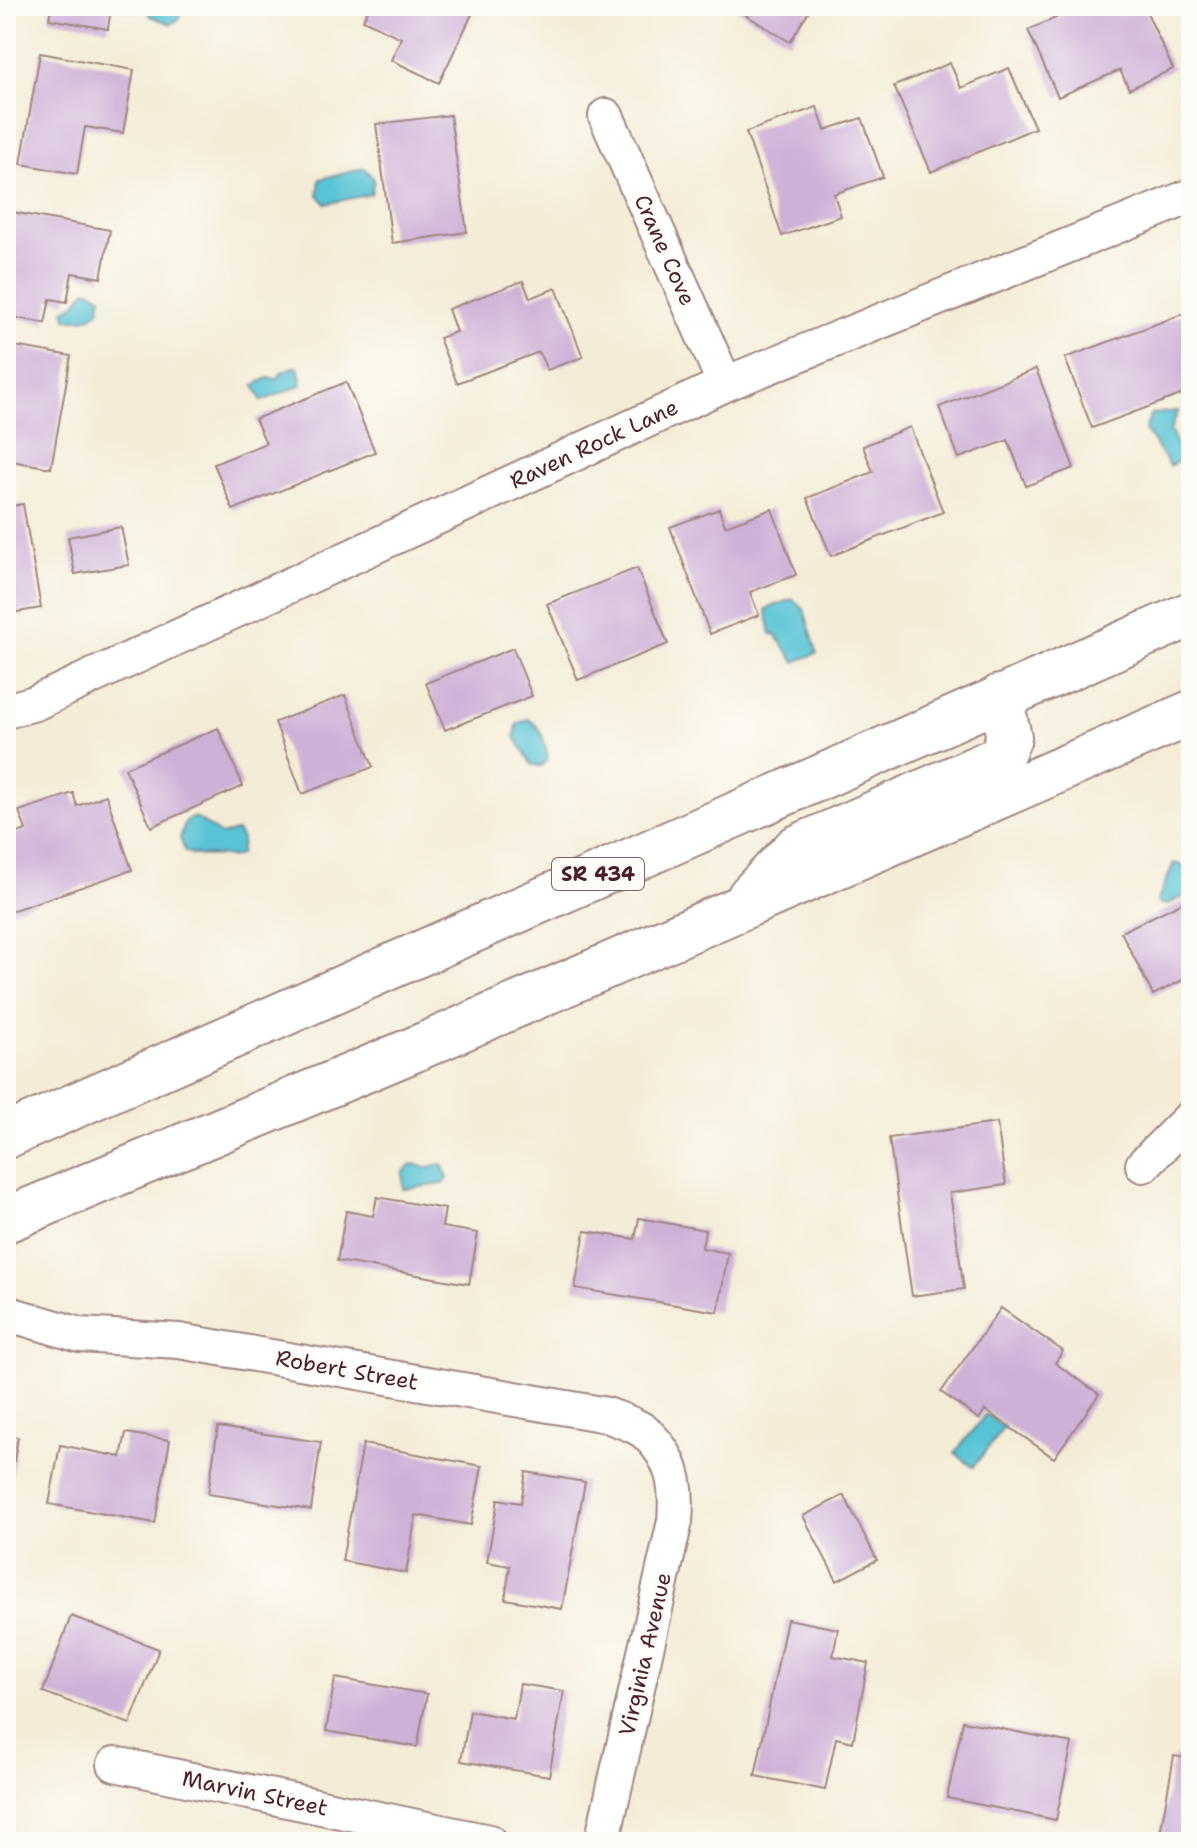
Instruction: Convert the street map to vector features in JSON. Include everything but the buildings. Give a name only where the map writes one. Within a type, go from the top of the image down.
[{"type":"main road","name":"SR 434","points":[[6,1136],[1191,614]]},
{"type":"main road","points":[[738,909],[796,848],[1000,758],[1009,737],[1000,697]]},
{"type":"main road","points":[[6,1220],[408,1052],[1191,713]]},
{"type":"street","name":"Crane Cove","points":[[606,116],[725,384]]},
{"type":"street","name":"Raven Rock Lane","points":[[6,711],[35,703],[725,384],[1191,196]]},
{"type":"street","points":[[1143,1165],[1191,1117]]},
{"type":"street","name":"Robert Street","points":[[6,1313],[80,1335],[179,1341],[607,1415],[646,1432],[670,1465]]},
{"type":"street","name":"Virginia Avenue","points":[[602,1842],[675,1521],[678,1490],[670,1465]]},
{"type":"street","name":"Marvin Street","points":[[115,1764],[489,1842]]},
{"type":"water","points":[[146,6],[184,6],[179,19],[171,24],[150,16]]},
{"type":"water","points":[[364,168],[374,179],[371,194],[326,204],[318,195],[320,179]]},
{"type":"water","points":[[87,289],[102,296],[99,311],[85,319],[67,319],[64,310],[74,305]]},
{"type":"water","points":[[298,367],[302,385],[262,401],[254,385],[268,378],[277,379],[282,372]]},
{"type":"water","points":[[1178,411],[1170,430],[1182,454],[1181,460],[1170,466],[1145,430],[1151,414]]},
{"type":"water","points":[[793,599],[804,609],[817,653],[795,662],[776,635],[771,634],[766,609]]},
{"type":"water","points":[[529,719],[544,741],[548,758],[542,766],[532,765],[515,737],[517,724]]},
{"type":"water","points":[[195,817],[221,835],[237,831],[242,839],[240,854],[232,858],[185,851],[180,838],[186,821]]},
{"type":"water","points":[[1174,863],[1191,869],[1191,893],[1166,905],[1157,902]]},
{"type":"water","points":[[413,1164],[426,1168],[442,1164],[448,1178],[443,1184],[403,1189],[403,1172]]},
{"type":"water","points":[[986,1414],[1004,1427],[973,1467],[955,1453]]}]
